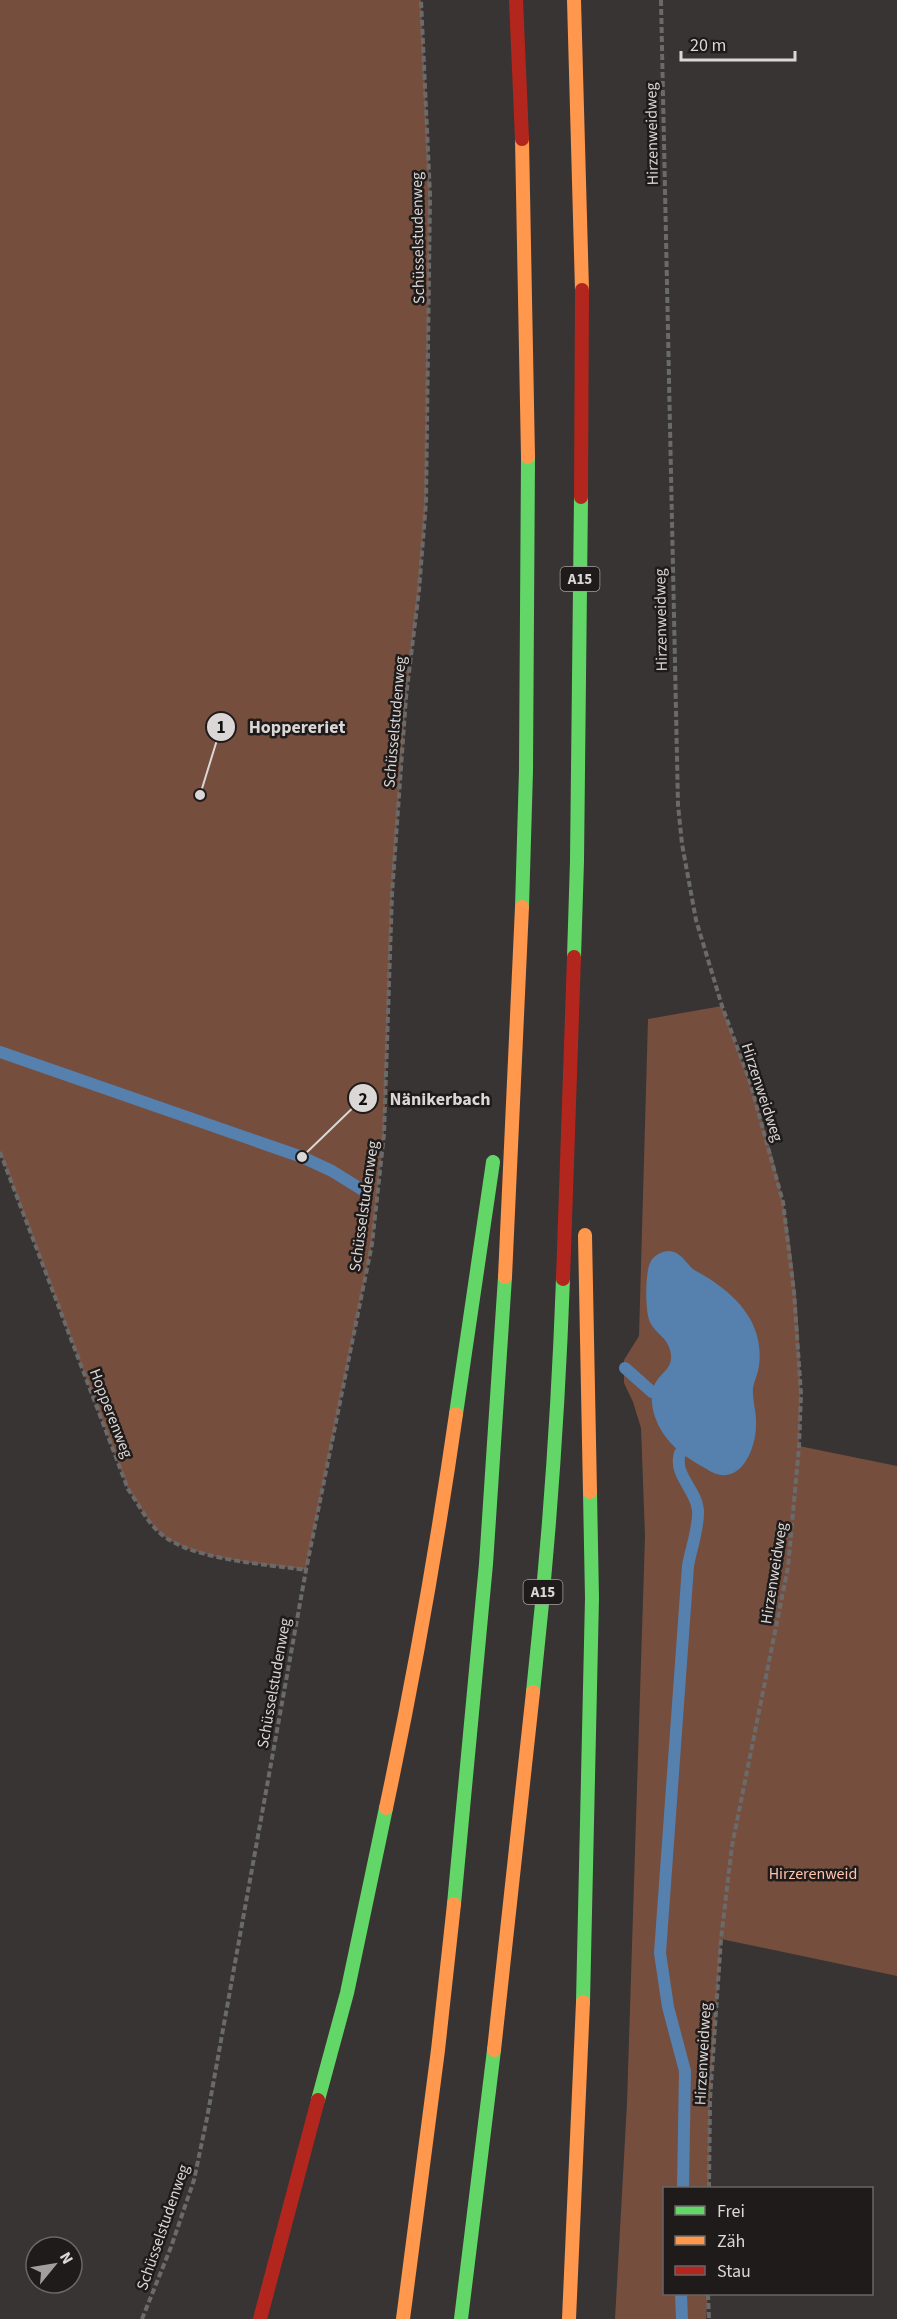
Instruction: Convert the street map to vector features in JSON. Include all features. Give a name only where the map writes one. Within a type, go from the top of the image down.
[{"type":"highway","points":[[403,2319],[448,1965],[484,1597],[502,1339],[522,967],[528,645],[528,486],[523,112],[516,0]]},
{"type":"highway","name":"A15","points":[[461,2319],[502,1985],[540,1632],[561,1341],[577,861],[582,296],[574,0]]},
{"type":"highway","points":[[577,861],[583,1118]]},
{"type":"highway","points":[[260,2319],[347,1993],[409,1701],[442,1510],[522,967]]},
{"type":"highway","points":[[569,2319],[583,2007],[592,1598],[585,1223]]},
{"type":"path","name":"Schüsselstudenweg","points":[[142,2319],[171,2247],[194,2180],[306,1570],[372,1244],[384,1134],[394,870],[406,697],[419,590],[426,502],[430,195],[421,0]]},
{"type":"path","name":"Hirzenweidweg","points":[[661,0],[678,805],[682,844],[696,920],[722,1006],[750,1082],[783,1202],[793,1282],[801,1394],[797,1476],[788,1567],[732,1846],[721,1939],[710,2099],[709,2187]]},
{"type":"path","name":"Hopperenweg","points":[[0,1152],[128,1489],[145,1515],[160,1533],[180,1546],[207,1554],[306,1570]]},
{"type":"path","points":[[708,2295],[709,2319]]},
{"type":"green space","points":[[0,0],[421,0],[430,195],[426,502],[419,590],[406,697],[392,894],[384,1134],[372,1244],[306,1570],[209,1555],[173,1542],[155,1528],[128,1489],[0,1152]]},
{"type":"green space","name":"Hirzerenweid","points":[[722,1006],[748,1078],[778,1177],[788,1232],[798,1324],[799,1446],[897,1466],[897,1976],[721,1939],[710,2099],[709,2187],[663,2187],[663,2295],[708,2295],[706,2319],[615,2319],[627,2103],[645,1536],[641,1428],[624,1383],[624,1360],[639,1336],[648,1019]]},
{"type":"water","points":[[668,1251],[681,1256],[692,1268],[734,1298],[744,1309],[757,1335],[760,1350],[753,1388],[756,1432],[745,1463],[740,1469],[726,1475],[712,1472],[682,1453],[664,1434],[654,1413],[653,1390],[669,1365],[671,1354],[667,1343],[648,1317],[646,1284],[653,1258]]},
{"type":"waterway","points":[[0,1052],[302,1157],[332,1171],[361,1189]]},
{"type":"waterway","points":[[625,1368],[652,1392]]},
{"type":"waterway","points":[[680,1453],[680,1468],[696,1502],[698,1517],[688,1566],[660,1953],[668,2007],[685,2071],[683,2187]]},
{"type":"waterway","points":[[681,2295],[682,2319]]},
{"type":"traffic: fast","points":[[522,907],[526,771],[528,457]]},
{"type":"traffic: fast","points":[[574,957],[581,497]]},
{"type":"traffic: fast","points":[[456,1414],[493,1162]]},
{"type":"traffic: fast","points":[[454,1904],[486,1564],[505,1277]]},
{"type":"traffic: fast","points":[[533,1692],[552,1486],[563,1279]]},
{"type":"traffic: fast","points":[[583,2002],[592,1598],[590,1492]]},
{"type":"traffic: fast","points":[[318,2100],[347,1993],[386,1808]]},
{"type":"traffic: fast","points":[[461,2319],[494,2050]]},
{"type":"traffic: slow","points":[[574,0],[582,290]]},
{"type":"traffic: slow","points":[[522,139],[528,457]]},
{"type":"traffic: slow","points":[[505,1277],[522,907]]},
{"type":"traffic: slow","points":[[585,1235],[590,1492]]},
{"type":"traffic: slow","points":[[386,1808],[424,1611],[456,1414]]},
{"type":"traffic: slow","points":[[494,2050],[533,1692]]},
{"type":"traffic: slow","points":[[403,2319],[438,2050],[454,1904]]},
{"type":"traffic: slow","points":[[569,2319],[583,2002]]},
{"type":"traffic: jam","points":[[516,0],[522,139]]},
{"type":"traffic: jam","points":[[581,497],[582,290]]},
{"type":"traffic: jam","points":[[563,1279],[574,957]]},
{"type":"traffic: jam","points":[[260,2319],[318,2100]]},
{"type":"place","name":"Hoppereriet","points":[[200,795]]},
{"type":"place","name":"Nänikerbach","points":[[302,1157]]}]
